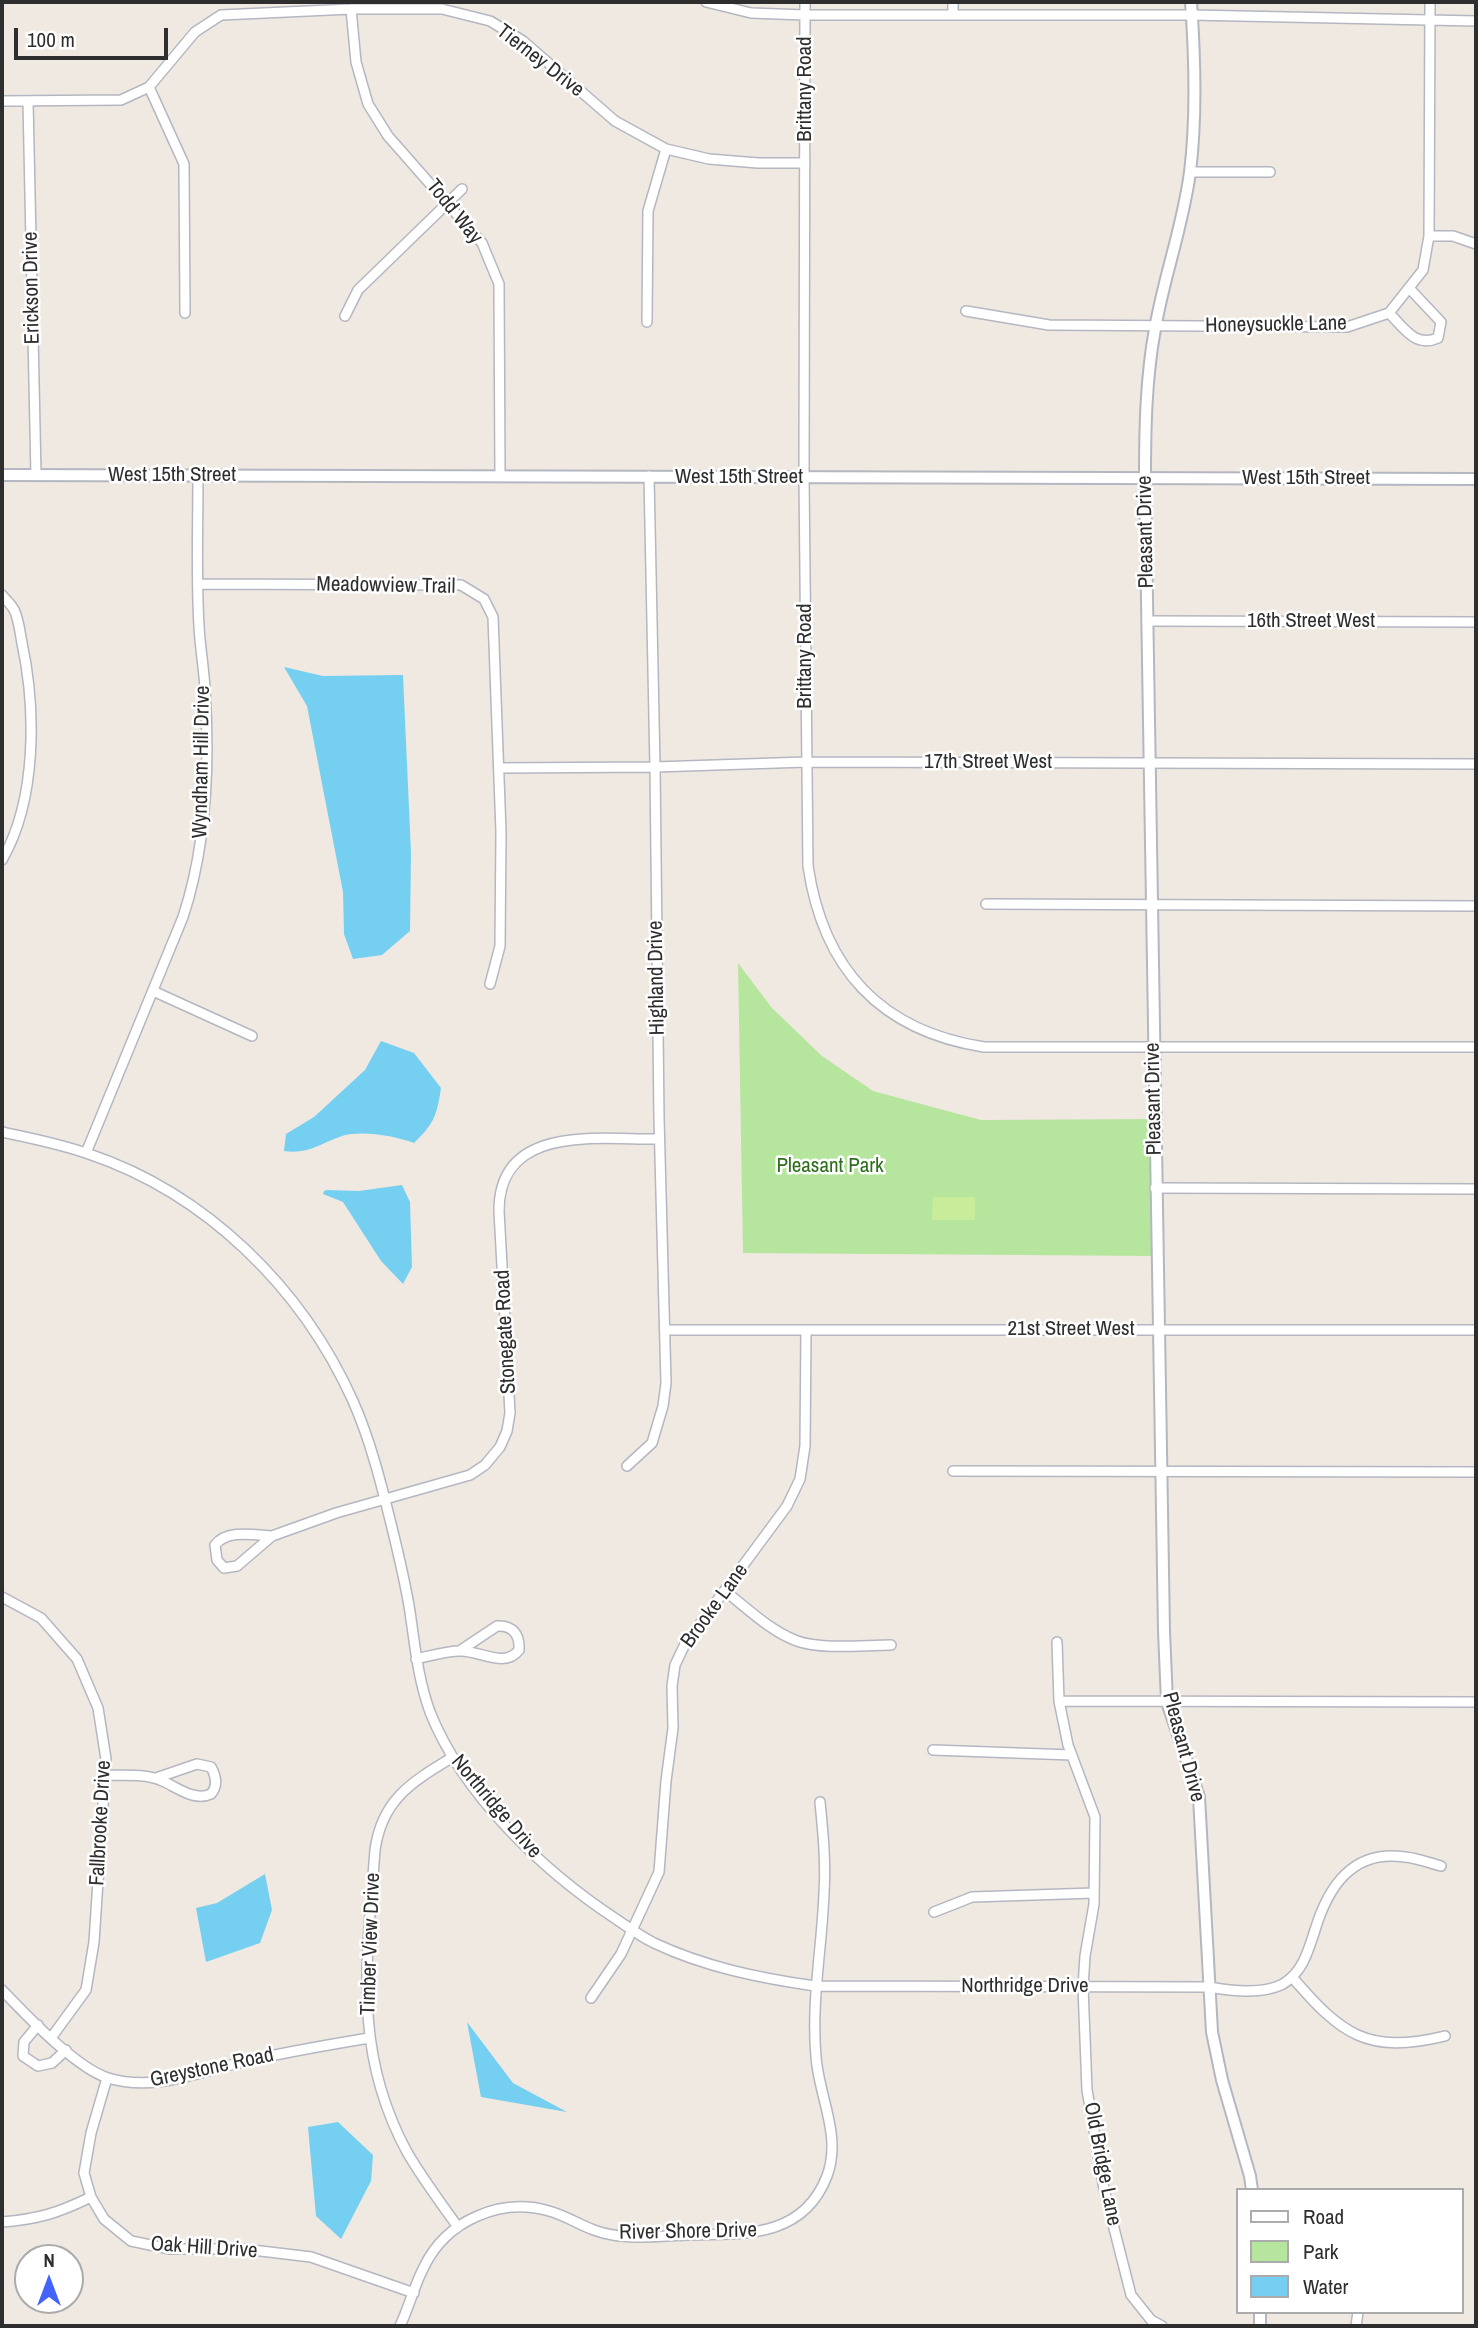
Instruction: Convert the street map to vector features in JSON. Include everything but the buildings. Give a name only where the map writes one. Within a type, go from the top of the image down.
[{"type":"street","points":[[706,2],[751,13],[805,15],[1192,15],[1476,21]]},
{"type":"street","name":"Brittany Road","points":[[805,2],[804,477],[808,866],[822,926],[837,956],[851,975],[886,1010],[905,1022],[941,1038],[984,1047],[1476,1047]]},
{"type":"street","points":[[953,2],[953,15]]},
{"type":"street","name":"Pleasant Drive","points":[[1191,2],[1194,108],[1190,172],[1179,232],[1155,326],[1146,394],[1144,478],[1160,1471],[1167,1702],[1199,1797],[1212,2032],[1222,2080],[1252,2188]]},
{"type":"street","points":[[1409,288],[1441,322],[1438,338],[1428,343],[1416,339],[1389,313],[1423,270],[1429,236],[1430,2]]},
{"type":"street","name":"Tierney Drive","points":[[2,101],[121,100],[149,87],[195,32],[221,15],[351,9],[442,9],[490,21],[523,41],[615,121],[666,149],[709,159],[805,163]]},
{"type":"street","name":"Todd Way","points":[[351,9],[356,62],[368,104],[388,136],[482,243],[499,285],[500,476]]},
{"type":"street","points":[[149,87],[184,163],[185,313]]},
{"type":"street","name":"Erickson Drive","points":[[28,101],[36,475]]},
{"type":"street","points":[[647,322],[648,211],[666,149]]},
{"type":"street","points":[[1190,172],[1270,172]]},
{"type":"street","points":[[345,316],[358,290],[462,189]]},
{"type":"street","points":[[1429,236],[1453,236],[1476,244]]},
{"type":"street","name":"Honeysuckle Lane","points":[[966,311],[1048,325],[1347,327],[1389,313]]},
{"type":"street","name":"West 15th Street","points":[[2,475],[1476,479]]},
{"type":"street","name":"Wyndham Hill Drive","points":[[86,1153],[189,900],[204,828],[206,713],[198,584],[198,476]]},
{"type":"street","name":"Highland Drive","points":[[627,1466],[652,1443],[659,1426],[666,1383],[659,1139],[649,476]]},
{"type":"street","name":"Meadowview Trail","points":[[198,584],[461,585],[484,599],[493,617],[499,768],[500,946],[490,984]]},
{"type":"street","points":[[2,595],[15,611],[27,667],[31,702],[25,793],[18,821],[2,860]]},
{"type":"street","name":"16th Street West","points":[[1147,621],[1476,622]]},
{"type":"street","name":"17th Street West","points":[[499,768],[806,762],[1476,764]]},
{"type":"street","points":[[986,904],[1476,906]]},
{"type":"street","points":[[153,991],[252,1036]]},
{"type":"street","name":"Northridge Drive","points":[[2,1132],[86,1153],[152,1182],[192,1207],[244,1247],[287,1294],[324,1345],[344,1383],[366,1437],[404,1576],[416,1659],[429,1709],[453,1757],[473,1786],[534,1855],[569,1886],[632,1931],[682,1954],[730,1970],[764,1979],[814,1986],[1209,1987],[1229,1991],[1266,1989],[1292,1977]]},
{"type":"street","name":"Stonegate Road","points":[[272,1535],[470,1475],[485,1465],[500,1447],[508,1431],[510,1413],[499,1211],[501,1192],[513,1168],[536,1148],[555,1142],[659,1139]]},
{"type":"street","points":[[1155,1188],[1476,1189]]},
{"type":"street","name":"21st Street West","points":[[665,1330],[1476,1330]]},
{"type":"street","name":"Brooke Lane","points":[[591,1998],[612,1968],[632,1931],[659,1872],[666,1781],[671,1753],[675,1665],[685,1644],[787,1506],[800,1479],[805,1446],[806,1330]]},
{"type":"street","points":[[953,1471],[1476,1472]]},
{"type":"street","points":[[232,1535],[272,1535],[237,1566],[224,1568],[217,1560],[215,1545],[221,1538],[232,1535]]},
{"type":"street","points":[[725,1591],[772,1628],[798,1641],[817,1645],[891,1645]]},
{"type":"street","name":"Fallbrooke Drive","points":[[2,1597],[41,1618],[77,1659],[98,1708],[106,1759],[94,1942],[86,1990],[51,2038]]},
{"type":"street","points":[[416,1659],[461,1650],[497,1626],[508,1627],[518,1637],[519,1650],[513,1657],[490,1657],[461,1650]]},
{"type":"street","name":"Old Bridge Lane","points":[[1057,1642],[1059,1701],[1072,1755],[1095,1817],[1094,1893],[1083,1987],[1087,2090],[1104,2189],[1131,2295],[1151,2320],[1161,2326]]},
{"type":"street","points":[[1059,1701],[1476,1702]]},
{"type":"street","points":[[933,1750],[1072,1755]]},
{"type":"street","name":"Timber View Drive","points":[[453,1757],[402,1791],[380,1828],[375,1850],[366,2002],[376,2075],[396,2130],[415,2166],[458,2227]]},
{"type":"street","points":[[105,1775],[156,1778],[203,1764],[211,1767],[216,1785],[211,1794],[203,1797],[191,1795],[156,1778]]},
{"type":"street","name":"River Shore Drive","points":[[400,2326],[432,2254],[458,2227],[486,2212],[515,2207],[547,2210],[594,2231],[629,2236],[755,2233],[776,2227],[795,2217],[811,2203],[823,2186],[832,2156],[831,2125],[821,2092],[816,2057],[814,1986],[825,1874],[820,1802]]},
{"type":"street","points":[[1441,1866],[1391,1856],[1370,1860],[1351,1870],[1339,1879],[1326,1897],[1305,1960],[1292,1977],[1326,2016],[1360,2036],[1406,2044],[1445,2036]]},
{"type":"street","points":[[934,1912],[972,1897],[1094,1893]]},
{"type":"street","name":"Greystone Road","points":[[2,1990],[51,2038],[78,2060],[107,2078],[149,2084],[192,2077],[230,2064],[307,2047],[369,2038]]},
{"type":"street","points":[[38,2025],[24,2042],[23,2056],[38,2066],[52,2063],[66,2050]]},
{"type":"street","name":"Oak Hill Drive","points":[[107,2078],[91,2133],[84,2173],[91,2197],[104,2219],[131,2241],[170,2249],[244,2249],[311,2257],[414,2292]]},
{"type":"street","points":[[2,2222],[57,2214],[91,2197]]},
{"type":"green space","name":"Pleasant Park","points":[[738,963],[772,1008],[822,1056],[873,1091],[981,1120],[1154,1119],[1157,1256],[743,1253]]},
{"type":"green space","points":[[933,1197],[975,1197],[975,1220],[932,1220]]},
{"type":"water","points":[[284,667],[323,676],[403,675],[411,853],[410,931],[382,955],[353,959],[344,934],[343,892],[307,706]]},
{"type":"water","points":[[381,1041],[414,1053],[441,1088],[434,1118],[421,1136],[414,1143],[378,1135],[350,1134],[307,1150],[284,1151],[286,1134],[314,1117],[365,1070]]},
{"type":"water","points":[[402,1185],[410,1202],[412,1267],[403,1284],[381,1261],[343,1202],[323,1194],[327,1190],[359,1191]]},
{"type":"water","points":[[265,1874],[272,1910],[260,1943],[206,1962],[196,1908],[217,1903]]},
{"type":"water","points":[[467,2022],[513,2083],[567,2112],[481,2097]]},
{"type":"water","points":[[338,2122],[373,2155],[371,2181],[341,2239],[316,2216],[308,2127]]}]
